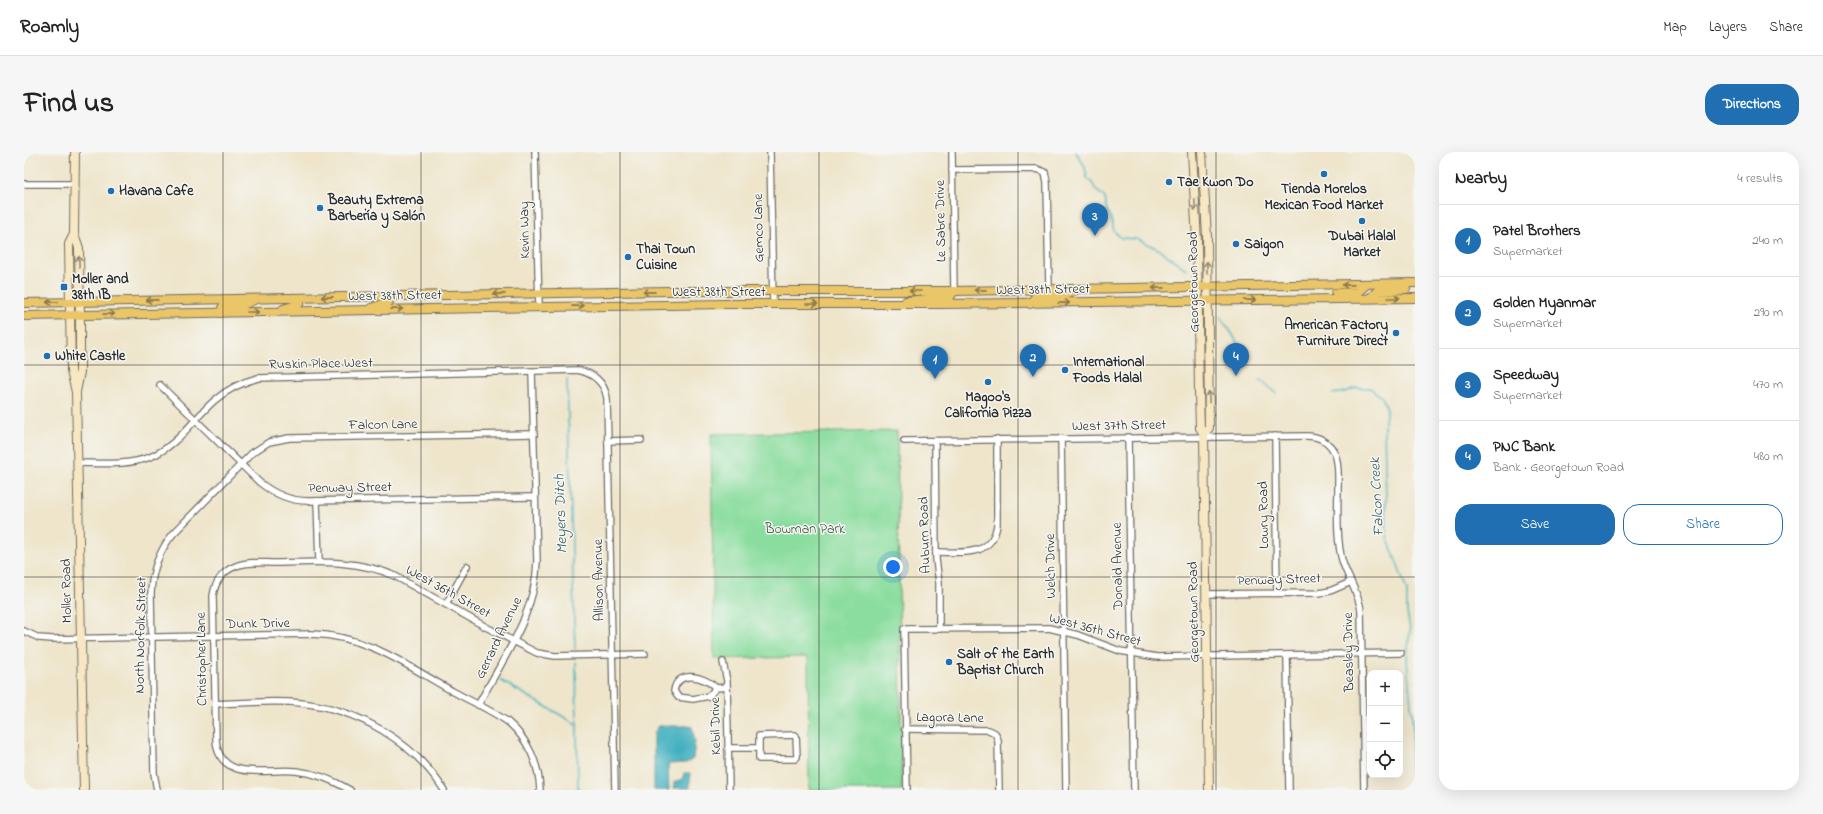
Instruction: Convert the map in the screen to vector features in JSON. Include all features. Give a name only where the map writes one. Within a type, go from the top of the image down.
[{"type":"main road","name":"Moller Road","points":[[75,152],[74,234],[79,248],[80,302],[80,372],[76,392],[84,790]]},
{"type":"main road","name":"Georgetown Road","points":[[1192,152],[1196,225],[1200,428],[1204,435],[1209,790]]},
{"type":"main road","name":"Georgetown Road","points":[[1202,152],[1207,236],[1209,428],[1204,435]]},
{"type":"main road","name":"Moller Road","points":[[74,234],[70,244],[70,315],[71,371],[76,392]]},
{"type":"main road","name":"West 38th Street","points":[[24,302],[538,293],[954,291],[1415,283]]},
{"type":"main road","points":[[1324,299],[1336,293],[1358,292],[1366,285]]},
{"type":"main road","points":[[1370,298],[1377,291],[1415,288]]},
{"type":"main road","points":[[1030,304],[1035,297],[1065,295],[1079,289]]},
{"type":"main road","points":[[888,305],[916,299],[950,298],[954,291]]},
{"type":"main road","points":[[367,310],[388,302],[391,296]]},
{"type":"main road","points":[[274,312],[299,304],[302,298]]},
{"type":"main road","name":"West 38th Street","points":[[24,316],[539,307],[773,304],[1030,304],[1415,298]]},
{"type":"main road","points":[[220,313],[223,306],[243,305],[258,299]]},
{"type":"street","name":"Kevin Way","points":[[535,152],[539,307]]},
{"type":"street","name":"Gemco Lane","points":[[770,152],[773,304]]},
{"type":"street","name":"Le Sabre Drive","points":[[952,152],[954,291]]},
{"type":"street","points":[[952,170],[1037,169],[1045,172],[1048,182],[1049,289]]},
{"type":"street","points":[[24,184],[74,184]]},
{"type":"street","name":"Ruskin Place West","points":[[77,463],[129,462],[151,456],[168,447],[214,401],[228,390],[248,381],[262,378],[578,370],[592,375]]},
{"type":"street","name":"Gerrard Avenue","points":[[478,705],[527,614],[535,583],[537,560],[532,372]]},
{"type":"street","name":"Allison Avenue","points":[[592,375],[602,383],[607,395],[615,790]]},
{"type":"street","name":"Penway Street","points":[[160,385],[259,482],[276,494],[296,500],[317,501],[535,497]]},
{"type":"street","name":"Falcon Lane","points":[[241,464],[252,453],[265,444],[289,438],[534,434]]},
{"type":"street","name":"West 37th Street","points":[[904,441],[1204,435],[1314,436],[1322,440],[1330,447]]},
{"type":"street","name":"Lowry Road","points":[[1275,436],[1277,593]]},
{"type":"street","name":"Donald Avenue","points":[[1128,437],[1134,790]]},
{"type":"street","name":"Welch Drive","points":[[1061,438],[1066,790]]},
{"type":"street","points":[[936,552],[974,552],[985,546],[993,536],[997,525],[997,439]]},
{"type":"street","points":[[608,441],[641,440]]},
{"type":"street","name":"Auburn Road","points":[[935,441],[936,552],[939,583],[939,629]]},
{"type":"street","name":"Beasley Drive","points":[[1330,447],[1338,462],[1340,553],[1345,571],[1356,592],[1361,608],[1364,790]]},
{"type":"street","name":"North Norfolk Street","points":[[156,790],[154,773],[152,582],[156,565],[160,553],[173,534],[241,464]]},
{"type":"street","points":[[317,501],[319,562]]},
{"type":"street","name":"West 36th Street","points":[[236,566],[246,563],[319,562],[357,564],[382,570],[528,649],[548,655],[645,654]]},
{"type":"street","name":"Christopher Lane","points":[[236,566],[225,573],[215,589],[213,600],[216,745],[222,759],[230,766],[240,771],[283,770],[308,773],[335,781],[350,790]]},
{"type":"street","points":[[446,604],[467,566]]},
{"type":"street","name":"Penway Street","points":[[1206,594],[1323,592],[1351,582]]},
{"type":"street","name":"West 36th Street","points":[[905,729],[904,629],[1039,627],[1064,631],[1131,654],[1157,657],[1401,653]]},
{"type":"street","name":"Dunk Drive","points":[[24,631],[43,638],[81,639],[312,634],[347,638],[385,653],[478,705]]},
{"type":"street","points":[[1288,655],[1289,790]]},
{"type":"street","name":"Kebil Drive","points":[[723,662],[727,687],[729,790]]},
{"type":"street","points":[[716,688],[710,696],[693,699],[678,697],[674,691],[675,683],[678,680],[688,677],[703,678],[716,688],[727,687]]},
{"type":"street","points":[[215,704],[302,703],[328,708],[351,715],[387,733],[413,752],[432,773],[444,790]]},
{"type":"street","points":[[478,705],[508,722],[524,741],[536,765],[540,790]]},
{"type":"street","points":[[905,729],[907,790]]},
{"type":"street","name":"Lagora Lane","points":[[905,729],[989,730],[995,733],[998,740],[999,790]]},
{"type":"street","points":[[795,735],[797,757],[795,759],[759,759],[759,748],[759,736],[795,735]]},
{"type":"street","points":[[728,748],[759,748]]},
{"type":"green space","name":"Bowman Park","points":[[897,431],[902,790],[809,790],[808,657],[714,659],[711,434]]},
{"type":"water","points":[[659,726],[692,727],[695,741],[693,759],[686,763],[668,764],[669,790],[654,790],[654,733]]},
{"type":"water","points":[[684,773],[690,773],[690,788],[674,788],[674,782],[682,780]]},
{"type":"waterway","name":"Falcon Creek","points":[[1076,152],[1085,167],[1087,178],[1091,181],[1096,190],[1105,198],[1107,211],[1110,215],[1114,231],[1121,238],[1137,239],[1160,250],[1186,269]]},
{"type":"waterway","name":"Falcon Creek","points":[[1220,317],[1241,349]]},
{"type":"waterway","name":"Meyers Ditch","points":[[567,379],[575,649]]},
{"type":"waterway","name":"Falcon Creek","points":[[1260,380],[1276,393]]},
{"type":"waterway","name":"Falcon Creek","points":[[1333,394],[1356,388],[1370,388],[1382,397],[1387,409],[1384,427],[1387,536],[1407,591],[1407,612],[1410,629],[1407,660],[1413,727],[1411,758],[1412,790]]},
{"type":"waterway","name":"Meyers Ditch","points":[[576,662],[578,790]]},
{"type":"waterway","points":[[500,680],[576,724]]},
{"type":"place","name":"Tienda Morelos Mexican Food Market","points":[[1324,174]]},
{"type":"place","name":"Tae Kwon Do","points":[[1169,182]]},
{"type":"place","name":"Havana Cafe","points":[[111,191]]},
{"type":"place","name":"Beauty Extrema Barbería y Salón","points":[[320,208]]},
{"type":"place","name":"Dubai Halal Market","points":[[1362,221]]},
{"type":"place","name":"Speedway","points":[[1095,236]]},
{"type":"place","name":"Saigon","points":[[1236,244]]},
{"type":"place","name":"Thai Town Cuisine","points":[[628,257]]},
{"type":"place","name":"Moller and 38th IB","points":[[64,287]]},
{"type":"place","name":"American Factory Furniture Direct","points":[[1396,333]]},
{"type":"place","name":"White Castle","points":[[47,356]]},
{"type":"place","name":"International Foods Halal","points":[[1065,370]]},
{"type":"place","name":"PNC Bank","points":[[1236,376]]},
{"type":"place","name":"Golden Myanmar","points":[[1033,377]]},
{"type":"place","name":"Patel Brothers","points":[[935,379]]},
{"type":"place","name":"Magoo's California Pizza","points":[[988,382]]},
{"type":"place","name":"Salt of the Earth Baptist Church","points":[[949,662]]}]
